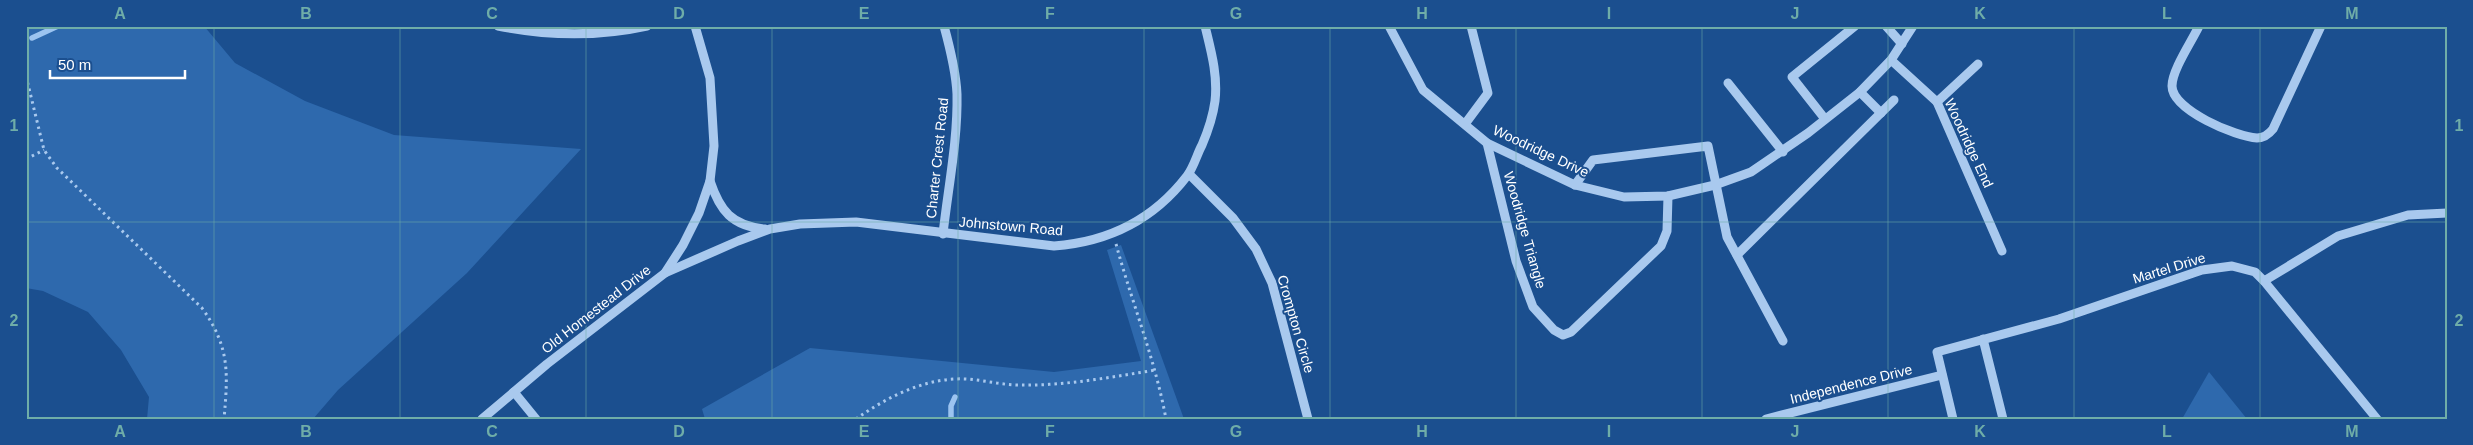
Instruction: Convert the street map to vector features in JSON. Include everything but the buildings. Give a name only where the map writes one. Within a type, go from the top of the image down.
[{"type":"street","points":[[498,26],[557,35],[590,34],[647,26]]},
{"type":"street","name":"Old Homestead Drive","points":[[482,419],[665,274],[699,213],[710,181],[714,146],[710,78],[695,26]]},
{"type":"street","name":"Charter Crest Road","points":[[943,234],[956,120],[957,93],[954,64],[944,26]]},
{"type":"street","name":"Johnstown Road","points":[[665,274],[738,241],[770,229],[800,224],[856,222],[1054,246],[1074,244],[1113,234],[1137,221],[1168,196],[1189,174],[1209,127],[1215,101],[1214,63],[1205,26]]},
{"type":"street","name":"Woodridge Drive","points":[[1389,26],[1423,90],[1487,143],[1574,185],[1624,197],[1668,196],[1715,185],[1751,172],[1783,152],[1860,92],[1891,60],[1913,26]]},
{"type":"street","points":[[1465,124],[1488,93],[1471,26]]},
{"type":"street","points":[[1826,119],[1792,77],[1855,26]]},
{"type":"street","points":[[1886,26],[1902,44]]},
{"type":"street","points":[[2199,26],[2174,78],[2172,87],[2175,98],[2186,110],[2240,134],[2258,138],[2267,136],[2273,130],[2321,26]]},
{"type":"street","name":"Woodridge End","points":[[1891,60],[1936,102],[2002,251]]},
{"type":"street","points":[[1936,102],[1978,64]]},
{"type":"street","points":[[1728,83],[1783,152]]},
{"type":"street","points":[[1860,92],[1881,113]]},
{"type":"street","points":[[1737,255],[1894,100]]},
{"type":"street","name":"Woodridge Triangle","points":[[1487,143],[1516,261],[1533,307],[1554,330],[1563,335],[1571,332],[1661,246],[1667,231],[1668,196]]},
{"type":"street","points":[[1574,185],[1593,160],[1708,146],[1727,237],[1783,341]]},
{"type":"street","name":"Crompton Circle","points":[[1189,174],[1233,218],[1256,249],[1272,283],[1308,419]]},
{"type":"street","points":[[710,181],[717,201],[730,216],[746,227],[770,229]]},
{"type":"street","points":[[2264,281],[2338,236],[2408,215],[2447,213]]},
{"type":"street","name":"Martel Drive","points":[[1942,375],[1937,352],[2059,319],[2202,270],[2232,266],[2255,272],[2264,281],[2378,419]]},
{"type":"street","points":[[1983,340],[2003,419]]},
{"type":"street","points":[[1942,375],[1953,419]]},
{"type":"street","name":"Independence Drive","points":[[1766,419],[1942,375]]},
{"type":"street","points":[[514,392],[536,419]]},
{"type":"path","points":[[26,76],[44,150],[57,168],[202,308],[210,320],[223,346],[226,360],[224,419]]},
{"type":"path","points":[[26,159],[44,150]]},
{"type":"path","points":[[1113,234],[1132,301],[1156,370],[1166,419]]},
{"type":"path","points":[[856,419],[887,399],[934,382],[965,379],[1002,384],[1044,384],[1156,370]]},
{"type":"shaded area","points":[[26,26],[204,26],[235,63],[305,101],[394,135],[581,149],[467,273],[338,390],[313,419],[147,419],[149,397],[121,350],[88,312],[43,291],[26,288]]},
{"type":"shaded area","points":[[1121,245],[1184,419],[705,419],[702,409],[810,348],[1054,372],[1141,361],[1107,250]]},
{"type":"shaded area","points":[[2209,372],[2247,419],[2182,419]]},
{"type":"waterway","points":[[32,38],[58,26]]},
{"type":"waterway","points":[[951,419],[951,406],[955,397]]}]
